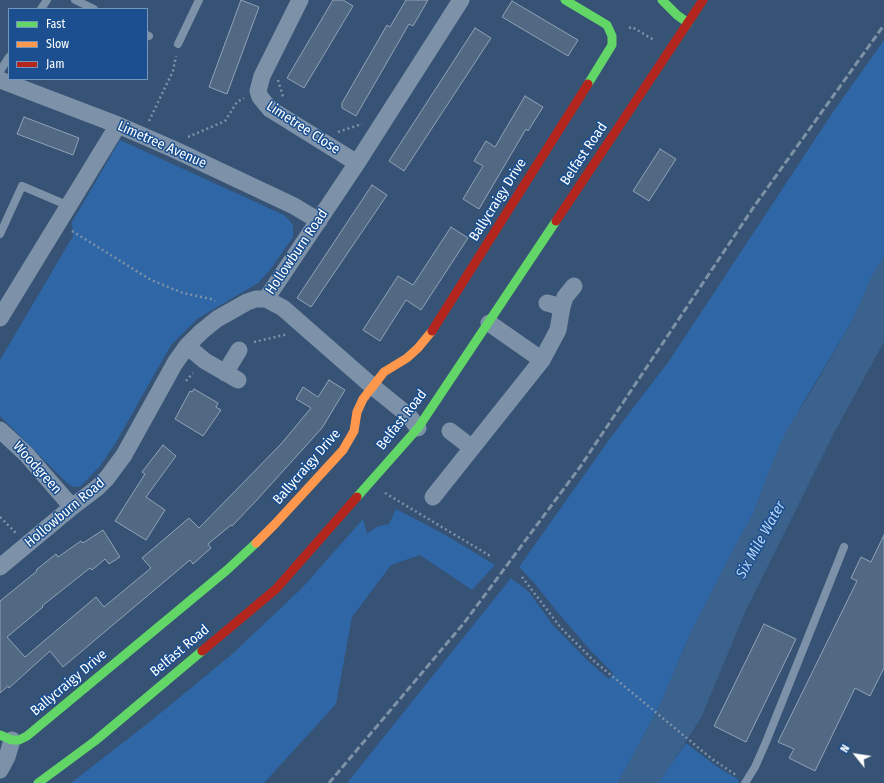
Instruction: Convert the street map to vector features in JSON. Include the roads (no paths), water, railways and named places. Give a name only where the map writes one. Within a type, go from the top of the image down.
[{"type":"main road","name":"Ballycraigy Drive","points":[[6,737],[24,738],[228,570],[275,524],[331,465],[350,441],[354,431],[357,412],[372,386],[387,369],[407,358],[428,337],[608,54],[613,41],[610,30],[602,22],[565,0]]},
{"type":"main road","points":[[662,0],[676,15],[688,23]]},
{"type":"main road","name":"Belfast Road","points":[[38,783],[95,741],[276,589],[418,428],[703,0]]},
{"type":"street","name":"Limetree Close","points":[[300,0],[262,76],[258,91],[260,97],[264,104],[270,109],[357,163]]},
{"type":"street","name":"Hollowburn Road","points":[[0,567],[72,507],[98,488],[115,468],[175,363],[187,346],[201,332],[226,313],[247,302],[256,299],[266,299],[357,163],[461,0]]},
{"type":"street","name":"Limetree Avenue","points":[[0,80],[118,125],[171,148],[294,206],[319,221]]},
{"type":"street","points":[[0,318],[118,125]]},
{"type":"street","points":[[433,497],[542,360],[558,330],[555,305],[566,297],[574,286]]},
{"type":"street","points":[[266,299],[283,308],[307,328],[372,386],[409,416],[418,428]]},
{"type":"street","points":[[489,323],[542,360]]},
{"type":"street","points":[[187,346],[205,361],[232,376],[239,350]]},
{"type":"street","name":"Woodgreen","points":[[0,430],[26,454],[72,507]]},
{"type":"street","points":[[450,431],[472,448]]},
{"type":"street","points":[[0,770],[7,757],[6,737]]},
{"type":"lane","points":[[75,0],[92,8]]},
{"type":"lane","points":[[178,44],[199,0]]},
{"type":"lane","points":[[0,71],[8,59]]},
{"type":"lane","points":[[0,234],[22,186],[69,206]]},
{"type":"lane","points":[[742,780],[755,767],[766,742],[844,547]]},
{"type":"water","name":"Six Mile Water","points":[[884,257],[884,342],[835,431],[746,610],[701,718],[659,783],[618,783],[660,705],[691,632],[754,512],[772,463],[787,429],[808,397],[852,321],[873,274]]},
{"type":"railway","points":[[329,783],[464,623],[580,467],[753,208],[884,25]]}]
